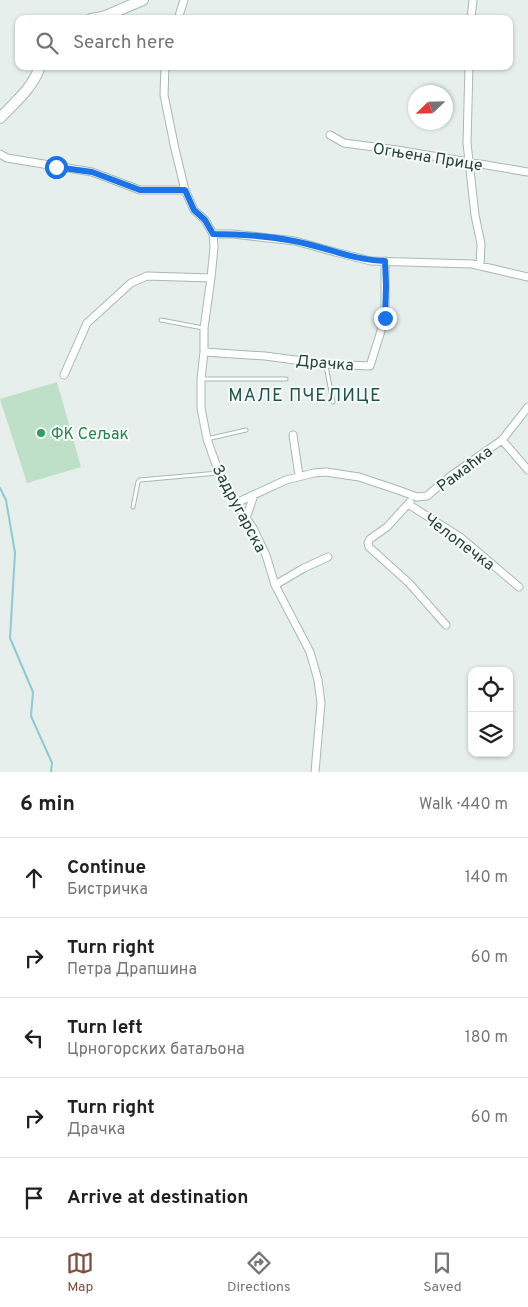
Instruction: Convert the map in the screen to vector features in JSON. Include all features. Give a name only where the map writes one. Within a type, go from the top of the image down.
[{"type":"street","points":[[108,15],[143,0]]},
{"type":"street","points":[[471,15],[473,0]]},
{"type":"street","points":[[179,15],[181,2]]},
{"type":"street","points":[[0,118],[28,89],[39,70]]},
{"type":"street","points":[[165,70],[164,95],[174,149],[185,190],[194,210],[205,220],[213,234],[232,234],[295,241],[371,261],[472,264],[528,277]]},
{"type":"street","points":[[469,70],[467,142],[475,215],[481,244],[480,266]]},
{"type":"street","name":"Огњена Прице","points":[[330,135],[344,143],[528,172]]},
{"type":"street","points":[[0,154],[7,158],[92,172],[140,190],[185,190]]},
{"type":"street","name":"Задругарска","points":[[213,234],[214,247],[204,328],[201,408],[207,439],[219,473],[253,528],[266,555],[274,585],[310,652],[318,680],[321,704],[314,772]]},
{"type":"street","name":"Драчка","points":[[204,352],[265,356],[326,364],[370,366],[385,318],[385,261]]},
{"type":"street","points":[[64,375],[87,322],[131,283],[146,276],[211,278]]},
{"type":"street","name":"Рамаћка","points":[[236,503],[286,480],[326,472],[359,477],[417,497],[427,496],[452,475],[502,440],[528,407]]},
{"type":"street","points":[[293,435],[299,476]]},
{"type":"street","points":[[502,440],[528,470]]},
{"type":"street","points":[[246,518],[254,495]]},
{"type":"street","name":"Челопечка","points":[[417,497],[408,504],[460,538],[519,587]]},
{"type":"street","points":[[408,504],[387,527],[370,539],[368,542],[369,546],[409,583],[446,625]]},
{"type":"street","points":[[274,585],[328,557]]},
{"type":"lane","points":[[161,320],[204,328]]},
{"type":"lane","points":[[326,364],[333,402]]},
{"type":"lane","points":[[201,379],[286,380]]},
{"type":"lane","points":[[207,439],[246,430]]},
{"type":"lane","points":[[133,507],[140,480],[219,473]]},
{"type":"green space","name":"ФК Сељак","points":[[57,382],[81,467],[27,483],[0,399]]},
{"type":"waterway","points":[[0,488],[6,500],[15,553],[10,638],[33,692],[31,716],[52,763],[51,772]]},
{"type":"place","name":"ФК Сељак","points":[[41,433]]},
{"type":"district","name":"МАЛЕ ПЧЕЛИЦЕ","points":[[305,395]]},
{"type":"route","points":[[56,167],[92,172],[140,190],[185,190],[194,210],[205,220],[213,234],[232,234],[295,241],[371,261],[385,261],[385,318]]}]
